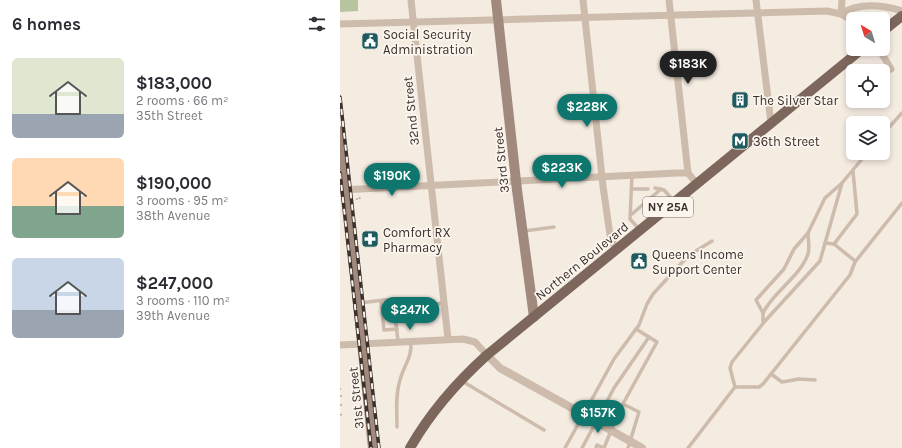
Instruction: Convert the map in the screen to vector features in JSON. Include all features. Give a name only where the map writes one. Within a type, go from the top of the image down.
[{"type":"main road","name":"33rd Street","points":[[496,0],[516,182],[534,317]]},
{"type":"main road","points":[[890,25],[902,16]]},
{"type":"main road","name":"Northern Boulevard","points":[[410,448],[435,411],[461,380],[487,355],[853,56]]},
{"type":"main road","name":"31st Street","points":[[340,131],[343,190],[359,303],[374,448]]},
{"type":"street","name":"32nd Street","points":[[411,0],[448,339]]},
{"type":"street","points":[[583,0],[602,177],[610,235],[616,250]]},
{"type":"street","points":[[669,0],[688,173],[697,184]]},
{"type":"street","points":[[756,0],[771,123]]},
{"type":"street","points":[[841,14],[842,0]]},
{"type":"street","points":[[841,14],[855,7],[889,7],[902,11]]},
{"type":"street","points":[[340,24],[827,11],[841,14],[846,17]]},
{"type":"street","points":[[883,56],[891,69]]},
{"type":"street","points":[[343,190],[688,173]]},
{"type":"street","points":[[340,345],[411,340],[472,340],[478,344],[500,368],[642,448]]},
{"type":"lane","points":[[890,126],[902,112]]},
{"type":"lane","points":[[763,313],[756,300],[784,269],[794,249],[808,233],[825,198],[842,183],[861,160]]},
{"type":"lane","points":[[834,244],[857,214],[852,171]]},
{"type":"lane","points":[[632,175],[632,214],[630,219],[640,230]]},
{"type":"lane","points":[[735,387],[730,368],[731,363],[763,322],[820,261],[842,183]]},
{"type":"lane","points":[[632,189],[648,188]]},
{"type":"lane","points":[[655,188],[661,189],[674,202]]},
{"type":"lane","points":[[632,214],[661,189]]},
{"type":"lane","points":[[648,200],[660,214]]},
{"type":"lane","points":[[735,387],[760,387],[850,275],[855,261],[902,203]]},
{"type":"lane","points":[[523,231],[554,226]]},
{"type":"lane","points":[[763,322],[763,313],[767,305],[791,280],[809,254],[808,233]]},
{"type":"lane","points":[[565,448],[614,359],[636,329],[647,304],[657,290],[688,256],[712,241]]},
{"type":"lane","points":[[825,243],[834,244],[855,261]]},
{"type":"lane","points":[[359,303],[393,299],[398,341]]},
{"type":"lane","points":[[380,301],[384,330],[397,329]]},
{"type":"lane","points":[[434,304],[444,303]]},
{"type":"lane","points":[[596,448],[597,445],[604,448],[623,404],[657,342],[636,329]]},
{"type":"lane","points":[[582,448],[614,388],[649,337]]},
{"type":"lane","points":[[398,427],[396,408],[399,381],[412,353],[411,340]]},
{"type":"lane","points":[[771,374],[782,382],[799,379],[815,380]]},
{"type":"lane","points":[[461,380],[544,430]]},
{"type":"lane","points":[[688,448],[735,387]]},
{"type":"lane","points":[[623,404],[639,412],[628,448]]},
{"type":"path","points":[[356,199],[360,199],[359,196]]},
{"type":"green space","points":[[340,0],[358,0],[358,11],[340,12]]},
{"type":"railway","points":[[340,97],[379,448]]},
{"type":"railway","points":[[340,173],[371,448]]},
{"type":"place","name":"Social Security Administration","points":[[370,41]]},
{"type":"place","name":"The Silver Star","points":[[740,100]]},
{"type":"place","name":"36th Street","points":[[740,141]]},
{"type":"place","name":"Comfort RX Pharmacy","points":[[370,239]]},
{"type":"place","name":"Queens Income Support Center","points":[[639,261]]}]
